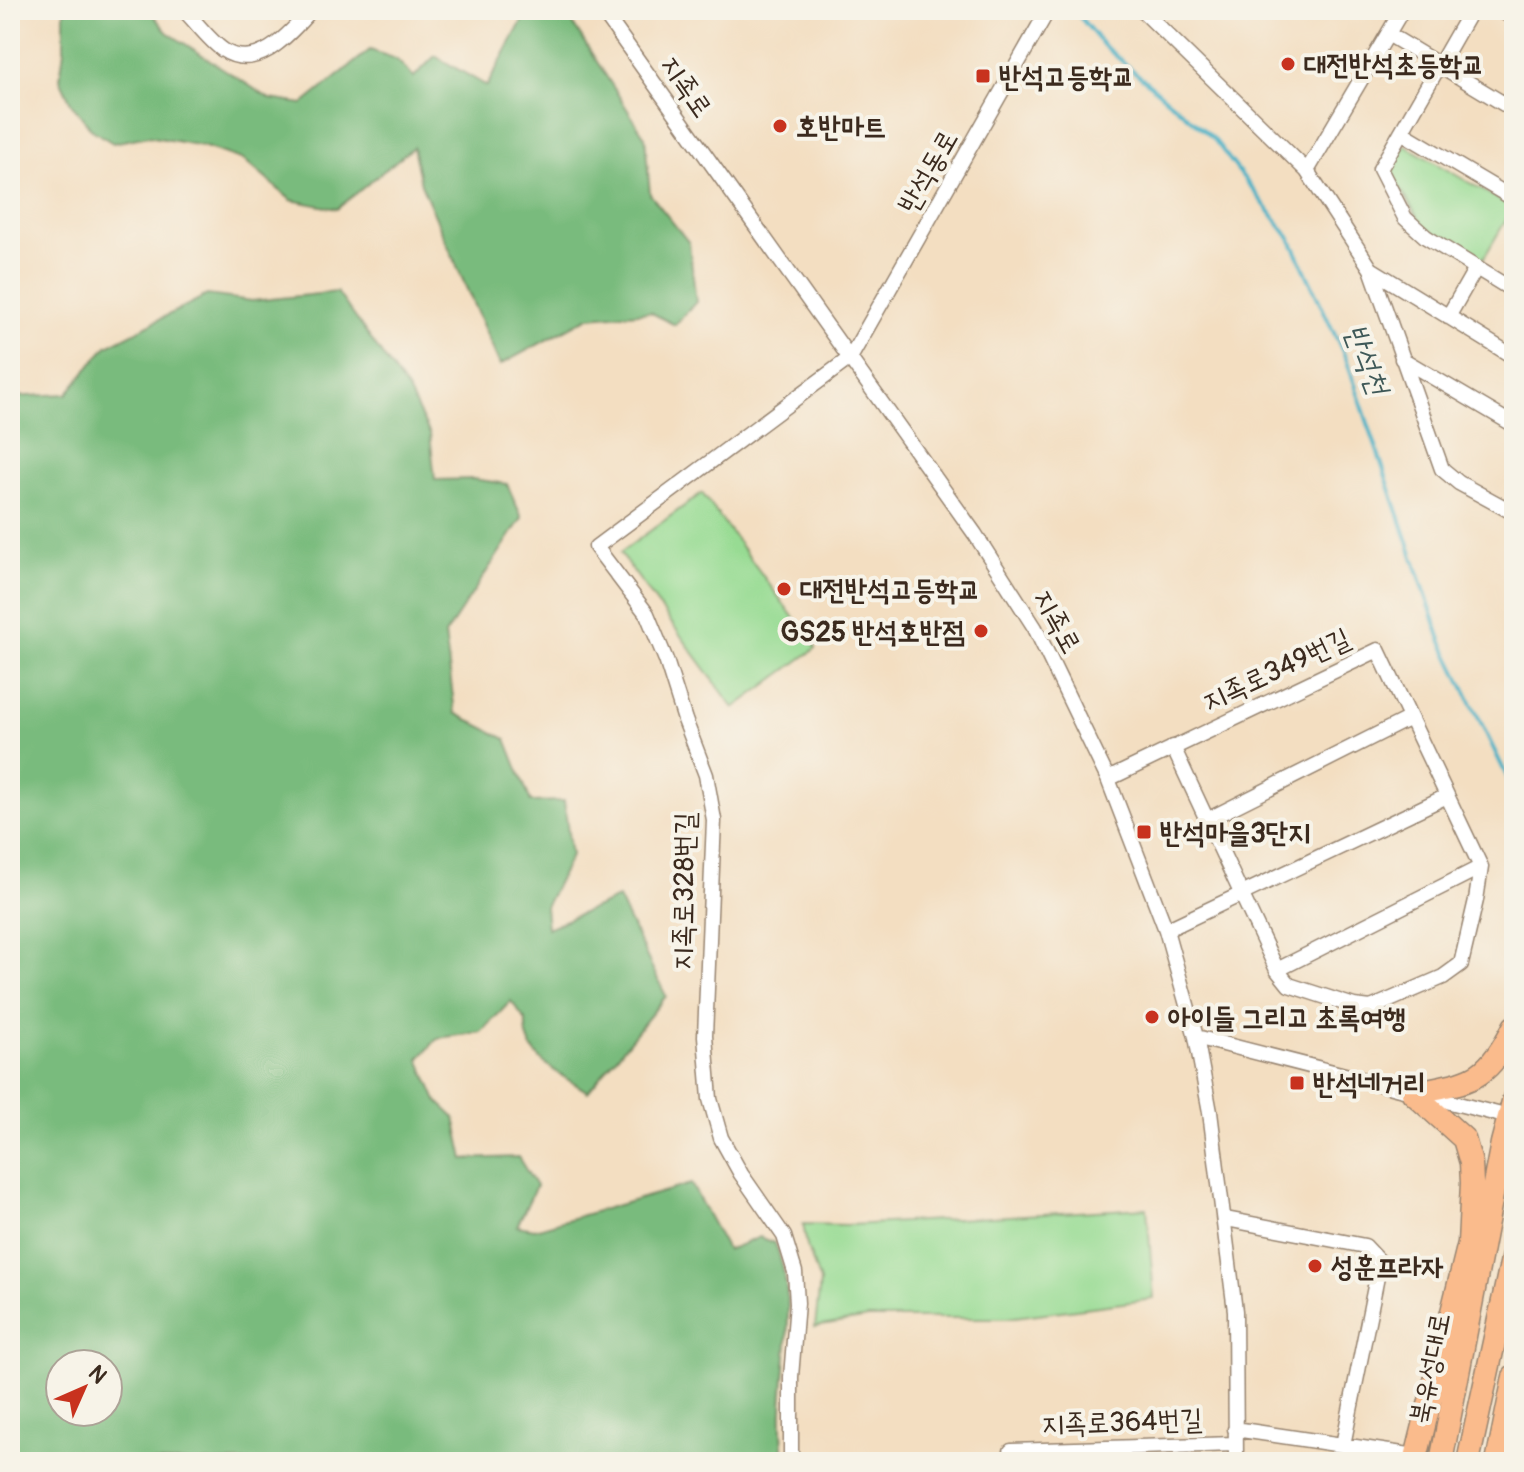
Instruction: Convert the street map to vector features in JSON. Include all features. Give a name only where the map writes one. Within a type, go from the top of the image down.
[{"type":"main road","points":[[1413,1093],[1477,1077],[1499,1055],[1514,1027]]},
{"type":"main road","points":[[1413,1093],[1464,1139],[1471,1163],[1472,1183],[1469,1243],[1415,1459]]},
{"type":"main road","name":"북유성대로","points":[[1441,1462],[1512,1111]]},
{"type":"main road","points":[[1469,1243],[1492,1199]]},
{"type":"main road","name":"북유성대로","points":[[1468,1462],[1514,1250]]},
{"type":"main road","points":[[1497,1462],[1514,1377]]},
{"type":"street","points":[[184,10],[224,50],[252,56],[283,40],[310,10]]},
{"type":"street","name":"지족로","points":[[602,10],[975,534],[1035,628],[1108,779],[1166,930],[1196,1037]]},
{"type":"street","name":"반석동로","points":[[850,358],[1048,10]]},
{"type":"street","points":[[1142,10],[1307,171],[1371,269],[1442,469],[1459,483],[1514,513]]},
{"type":"street","points":[[1307,171],[1402,10]]},
{"type":"street","points":[[1471,10],[1380,169],[1405,218],[1426,237],[1514,291]]},
{"type":"street","points":[[1500,10],[1514,18]]},
{"type":"street","points":[[1388,34],[1514,110]]},
{"type":"street","points":[[1401,132],[1514,199]]},
{"type":"street","points":[[1448,317],[1476,268]]},
{"type":"street","points":[[1371,269],[1514,357]]},
{"type":"street","name":"지족로328번길","points":[[791,1462],[791,1377],[797,1303],[795,1272],[784,1236],[741,1174],[721,1138],[710,1099],[705,1036],[714,820],[706,775],[647,614],[596,547],[850,358]]},
{"type":"street","points":[[1402,359],[1514,425]]},
{"type":"street","name":"지족로349번길","points":[[1108,779],[1378,650],[1481,867]]},
{"type":"street","points":[[1207,820],[1410,718]]},
{"type":"street","points":[[1173,747],[1277,970],[1289,985],[1354,1006],[1371,1008],[1443,977],[1461,964],[1481,867]]},
{"type":"street","points":[[1166,930],[1447,796]]},
{"type":"street","points":[[1277,970],[1481,867]]},
{"type":"street","points":[[1196,1037],[1413,1093],[1512,1111]]},
{"type":"street","name":"지족로364번길","points":[[1196,1037],[1226,1219],[1235,1311],[1236,1462]]},
{"type":"street","points":[[1226,1219],[1365,1246],[1380,1262],[1343,1445]]},
{"type":"street","name":"지족로364번길","points":[[1011,1451],[1235,1436],[1343,1445],[1415,1459]]},
{"type":"green space","points":[[64,10],[149,10],[167,32],[270,99],[303,104],[370,50],[396,59],[414,77],[435,56],[487,86],[526,14],[564,10],[645,137],[650,194],[689,243],[696,302],[675,325],[650,312],[589,317],[500,365],[421,184],[413,147],[337,209],[291,200],[244,160],[202,146],[148,136],[113,143],[92,130],[71,103],[60,79]]},
{"type":"green space","points":[[1406,146],[1513,208],[1482,261],[1424,228],[1388,168],[1399,148]]},
{"type":"green space","points":[[337,292],[408,391],[430,434],[435,480],[473,479],[507,484],[522,518],[445,635],[455,713],[506,739],[531,802],[564,801],[571,856],[545,907],[547,928],[618,898],[666,996],[588,1092],[545,1064],[537,1055],[530,1045],[526,1021],[511,1001],[481,1032],[438,1038],[419,1059],[437,1101],[455,1118],[464,1159],[518,1157],[536,1186],[517,1226],[535,1229],[691,1184],[727,1250],[760,1237],[775,1243],[782,1265],[788,1306],[782,1417],[784,1462],[10,1462],[10,397],[67,394],[107,346],[207,295],[252,301]]},
{"type":"green space","points":[[702,493],[816,648],[734,708],[620,553]]},
{"type":"green space","points":[[1147,1208],[1154,1299],[1007,1318],[868,1318],[815,1327],[820,1282],[803,1224],[851,1225]]},
{"type":"waterway","name":"반석천","points":[[1074,10],[1104,46],[1213,138],[1290,238],[1347,361],[1441,640],[1514,791]]},
{"type":"place","name":"대전반석초등학교","points":[[1288,64]]},
{"type":"place","name":"반석고등학교","points":[[983,76]]},
{"type":"place","name":"호반마트","points":[[780,126]]},
{"type":"place","name":"대전반석고등학교","points":[[784,589]]},
{"type":"place","name":"GS25 반석호반점","points":[[981,631]]},
{"type":"place","name":"반석마을3단지","points":[[1144,832]]},
{"type":"place","name":"아이들 그리고 초록여행","points":[[1152,1017]]},
{"type":"place","name":"반석네거리","points":[[1297,1083]]},
{"type":"place","name":"성훈프라자","points":[[1315,1266]]}]
